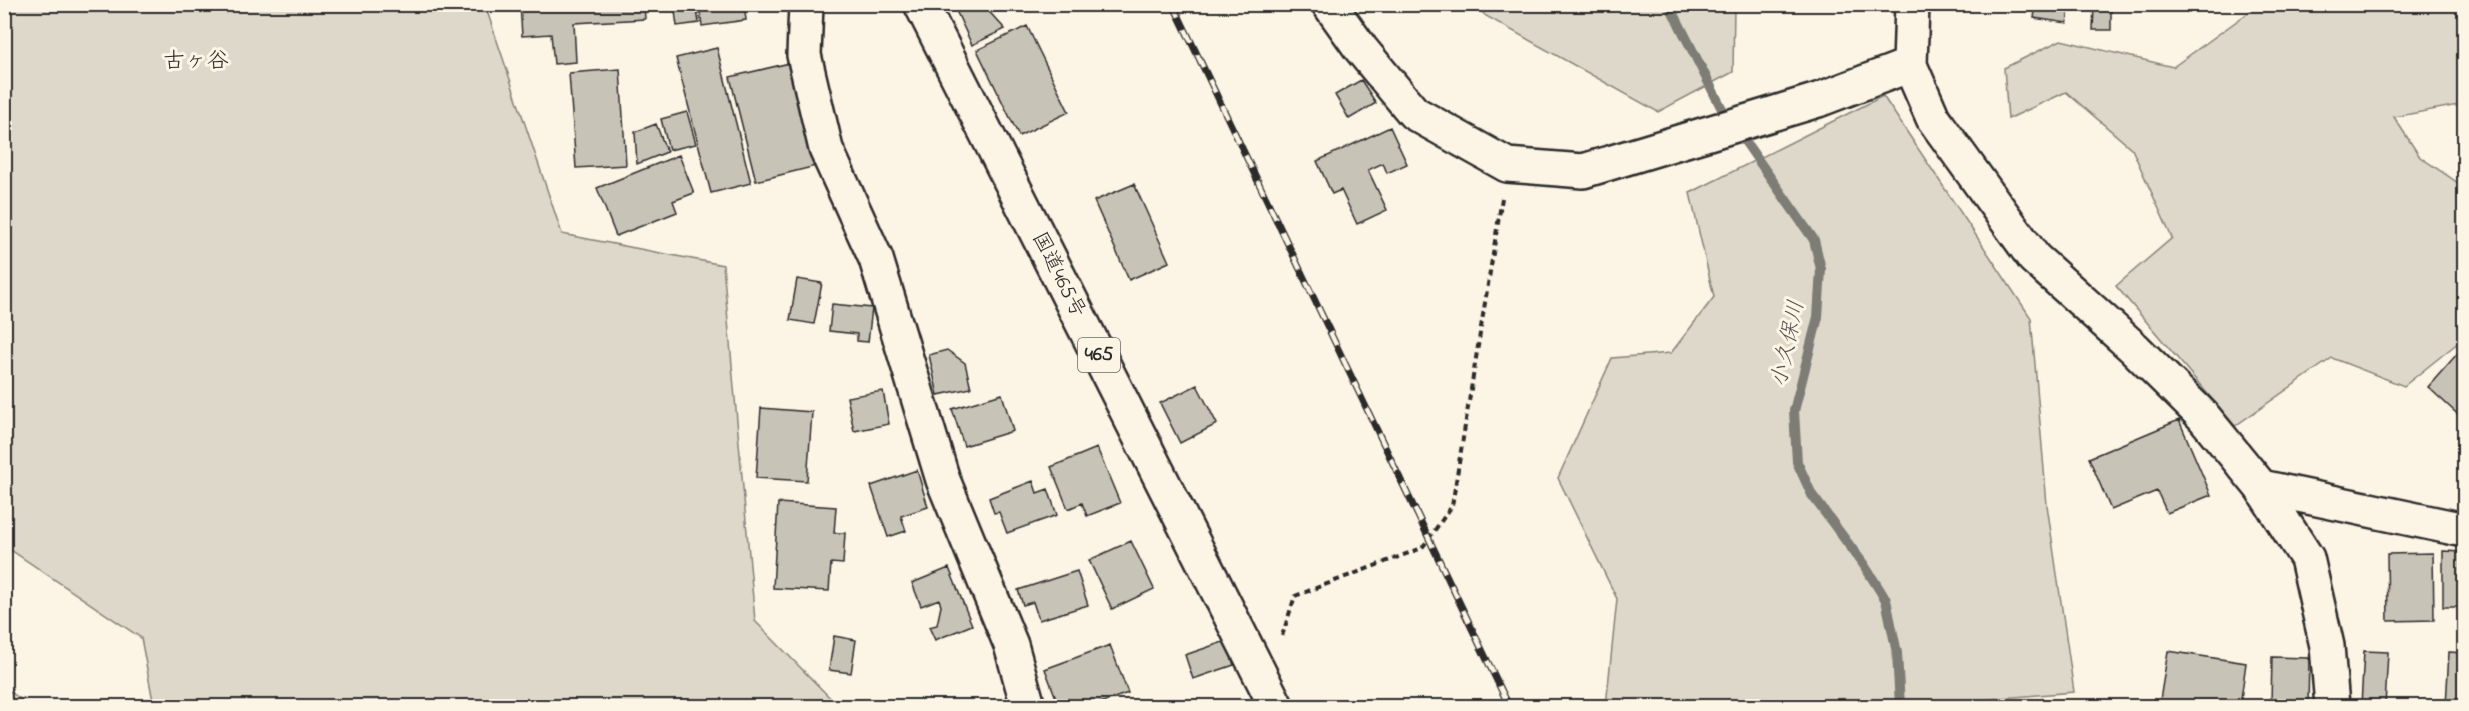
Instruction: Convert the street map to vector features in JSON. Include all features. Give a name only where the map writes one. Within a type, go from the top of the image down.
[{"type":"main road","points":[[806,4],[804,56],[826,149],[876,259],[943,480],[1011,645],[1028,706]]},
{"type":"main road","name":"国道465号","points":[[921,4],[1271,696]]},
{"type":"main road","points":[[1329,4],[1361,49],[1414,113],[1507,165],[1583,171],[1818,100],[1910,64]]},
{"type":"main road","points":[[1912,4],[1910,64],[1933,118],[2034,258],[2134,348],[2203,416],[2261,487],[2307,558],[2327,646],[2332,706]]},
{"type":"main road","points":[[2261,487],[2464,530]]},
{"type":"path","points":[[1271,696],[1295,596],[1422,548],[1452,506],[1507,165]]},
{"type":"shaded area","points":[[4,5],[485,5],[562,234],[723,265],[755,621],[838,706],[154,706],[141,638],[5,546]]},
{"type":"shaded area","points":[[1474,5],[1734,5],[1733,72],[1658,112],[1486,16]]},
{"type":"shaded area","points":[[2259,5],[2464,5],[2464,104],[2394,117],[2420,157],[2464,187],[2464,338],[2404,386],[2332,358],[2235,426],[2116,286],[2172,238],[2132,149],[2066,92],[2008,119],[2004,68],[2061,40],[2173,67]]},
{"type":"shaded area","points":[[1883,96],[2031,318],[2047,505],[2074,692],[1907,706],[1606,706],[1617,599],[1558,478],[1612,358],[1671,353],[1714,297],[1690,193]]},
{"type":"shaded area","points":[[5,688],[30,706],[5,706]]},
{"type":"building","points":[[520,4],[644,4],[645,19],[574,23],[576,62],[554,64],[551,34],[522,36]]},
{"type":"building","points":[[674,4],[696,4],[699,23],[677,26]]},
{"type":"building","points":[[699,4],[744,4],[746,20],[702,26]]},
{"type":"building","points":[[953,4],[982,4],[1005,29],[972,45]]},
{"type":"building","points":[[2036,4],[2070,4],[2067,23],[2034,18]]},
{"type":"building","points":[[2094,5],[2111,5],[2111,30],[2093,30]]},
{"type":"building","points":[[1027,26],[1069,112],[1019,136],[977,50]]},
{"type":"building","points":[[717,48],[751,183],[711,193],[676,58]]},
{"type":"building","points":[[794,62],[820,165],[756,181],[730,77]]},
{"type":"building","points":[[620,69],[626,165],[576,168],[569,73]]},
{"type":"building","points":[[1361,80],[1376,103],[1349,119],[1335,95]]},
{"type":"building","points":[[687,112],[696,144],[669,150],[661,119]]},
{"type":"building","points":[[656,124],[667,152],[637,164],[635,132]]},
{"type":"building","points":[[1390,127],[1407,164],[1387,173],[1383,163],[1368,170],[1387,210],[1357,224],[1341,190],[1332,194],[1317,161]]},
{"type":"building","points":[[679,155],[694,193],[673,201],[677,212],[616,236],[597,188]]},
{"type":"building","points":[[1134,184],[1169,262],[1129,280],[1094,201]]},
{"type":"building","points":[[797,279],[822,283],[814,324],[790,320]]},
{"type":"building","points":[[832,304],[872,308],[868,342],[857,341],[857,334],[829,331]]},
{"type":"building","points":[[947,350],[965,363],[971,388],[938,395],[929,355]]},
{"type":"building","points":[[2457,354],[2464,360],[2464,420],[2428,387]]},
{"type":"building","points":[[1197,385],[1217,424],[1180,443],[1160,403]]},
{"type":"building","points":[[883,391],[889,424],[854,431],[847,397]]},
{"type":"building","points":[[1002,394],[1013,431],[964,446],[952,409]]},
{"type":"building","points":[[761,408],[812,412],[807,481],[756,478]]},
{"type":"building","points":[[2179,420],[2211,495],[2167,513],[2157,491],[2111,510],[2089,458]]},
{"type":"building","points":[[1097,448],[1120,503],[1087,516],[1082,503],[1068,509],[1051,467]]},
{"type":"building","points":[[917,470],[928,507],[901,516],[906,531],[888,537],[871,486]]},
{"type":"building","points":[[1033,481],[1037,493],[1048,489],[1057,515],[1007,533],[999,512],[994,513],[989,498]]},
{"type":"building","points":[[778,503],[836,507],[834,533],[845,533],[843,564],[831,563],[829,591],[773,588]]},
{"type":"building","points":[[1131,541],[1154,589],[1112,609],[1089,560]]},
{"type":"building","points":[[2443,551],[2464,552],[2464,607],[2443,607]]},
{"type":"building","points":[[2433,553],[2434,620],[2388,621],[2387,554]]},
{"type":"building","points":[[949,568],[972,625],[935,640],[929,627],[937,625],[941,606],[939,599],[921,606],[912,583]]},
{"type":"building","points":[[1077,571],[1088,605],[1039,620],[1033,602],[1023,605],[1018,590]]},
{"type":"building","points":[[834,636],[856,640],[851,673],[829,670]]},
{"type":"building","points":[[1226,641],[1234,665],[1193,679],[1185,655]]},
{"type":"building","points":[[1110,645],[1128,693],[1092,706],[1059,706],[1045,669]]},
{"type":"building","points":[[2168,651],[2246,663],[2240,706],[2159,706]]},
{"type":"building","points":[[2364,651],[2388,652],[2385,706],[2361,706]]},
{"type":"building","points":[[2449,652],[2464,653],[2464,706],[2446,706]]},
{"type":"building","points":[[2272,657],[2309,658],[2308,705],[2271,704]]},
{"type":"waterway","name":"小久保川","points":[[1669,4],[1721,107],[1814,240],[1821,269],[1818,317],[1794,411],[1797,462],[1812,495],[1864,565],[1886,600],[1897,653],[1900,706]]},
{"type":"railway","points":[[1173,4],[1509,706]]},
{"type":"district","name":"古ヶ谷","points":[[196,62]]}]
